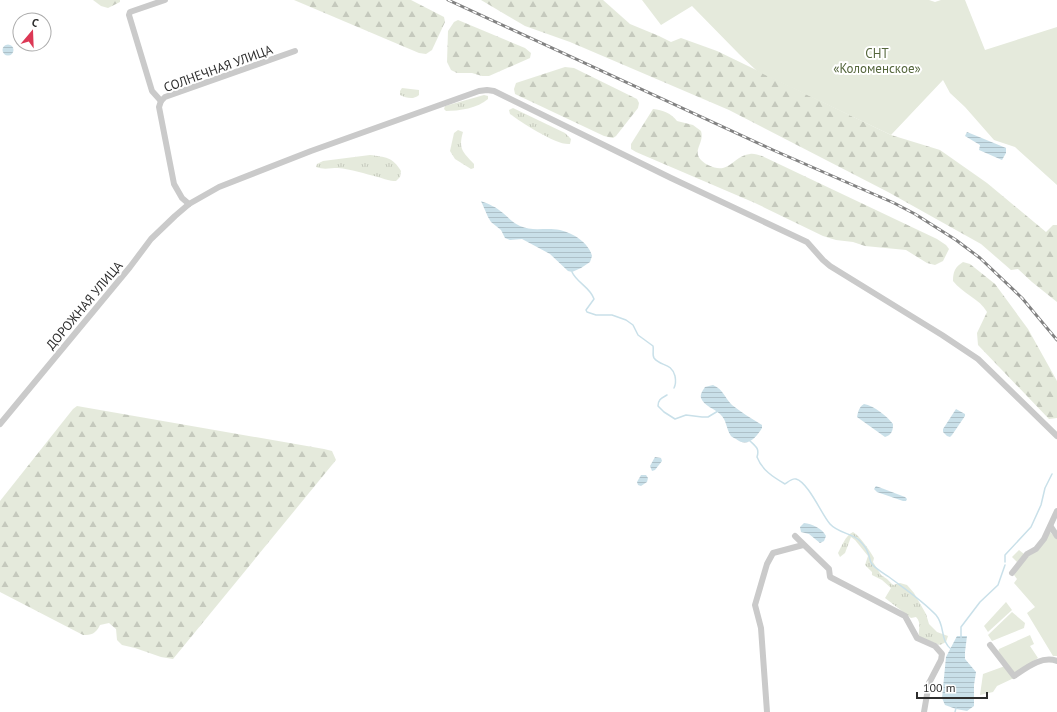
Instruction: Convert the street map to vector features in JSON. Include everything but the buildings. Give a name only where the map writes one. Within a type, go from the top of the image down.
[{"type":"street","points":[[161,101],[152,91],[130,12],[165,0]]},
{"type":"street","name":"СОЛНЕЧНАЯ УЛИЦА","points":[[189,204],[182,198],[174,184],[159,107],[161,101],[165,97],[295,51]]},
{"type":"street","name":"ДОРОЖНАЯ УЛИЦА","points":[[0,424],[154,236],[189,204],[219,186],[311,150],[479,91],[487,90],[494,91],[671,178],[808,242],[823,260],[835,270],[947,338],[978,359],[1057,436]]},
{"type":"street","points":[[1012,573],[1027,554],[1036,549],[1051,527],[1057,512]]},
{"type":"street","points":[[1051,527],[1057,536]]},
{"type":"street","points":[[795,536],[829,569],[830,577],[904,616],[917,638],[935,646],[942,654],[941,660],[929,683],[924,712]]},
{"type":"street","points":[[767,712],[761,628],[755,605],[766,564],[773,553],[803,545]]},
{"type":"street","points":[[990,645],[1014,676],[1036,662],[1057,661]]},
{"type":"green space","points":[[93,0],[120,0],[120,2],[108,8],[101,6]]},
{"type":"green space","points":[[294,0],[411,0],[444,17],[445,22],[432,50],[426,54],[419,53]]},
{"type":"green space","points":[[481,0],[603,0],[630,24],[671,42],[681,38],[717,51],[891,135],[940,150],[987,183],[1046,232],[1053,225],[1057,225],[1057,302],[1018,269],[1011,270],[981,244],[888,192],[729,110],[570,42],[525,26]]},
{"type":"green space","name":"СНТ «Коломенское»","points":[[642,0],[929,0],[935,2],[941,0],[965,0],[985,50],[1057,27],[1057,185],[1015,147],[994,140],[965,107],[950,93],[943,80],[891,135],[757,71],[692,6],[661,25]]},
{"type":"green space","points":[[458,20],[525,48],[531,53],[530,58],[489,76],[482,76],[472,73],[457,73],[451,70],[447,62],[448,31],[454,22]]},
{"type":"green space","points":[[565,67],[574,68],[637,99],[639,103],[638,108],[616,136],[613,138],[604,136],[515,94],[514,89],[516,83]]},
{"type":"green space","points":[[402,88],[419,90],[419,95],[417,97],[408,98],[400,95]]},
{"type":"green space","points":[[484,95],[488,96],[488,99],[474,107],[451,111],[446,111],[444,109],[445,106]]},
{"type":"green space","points":[[513,108],[565,133],[571,139],[570,144],[564,144],[530,128],[510,114],[509,110]]},
{"type":"green space","points":[[653,109],[666,112],[677,121],[693,125],[701,131],[702,138],[698,155],[702,161],[708,165],[715,168],[721,168],[726,167],[744,155],[753,154],[762,156],[937,239],[949,249],[943,261],[935,265],[927,263],[906,250],[865,246],[823,236],[755,203],[636,152],[631,149],[631,144]]},
{"type":"green space","points":[[458,130],[463,132],[461,142],[462,150],[474,164],[474,168],[471,169],[455,159],[450,151],[454,133]]},
{"type":"green space","points":[[370,155],[392,160],[401,171],[400,177],[396,181],[391,181],[348,169],[324,169],[316,167],[317,164],[323,161]]},
{"type":"green space","points":[[963,262],[970,264],[995,284],[1028,329],[1057,381],[1057,418],[1049,419],[978,345],[977,333],[987,312],[980,303],[953,281],[955,270]]},
{"type":"green space","points":[[77,406],[324,449],[332,451],[336,460],[173,659],[161,657],[122,645],[117,640],[116,629],[109,623],[100,625],[93,633],[83,635],[0,592],[0,501],[73,409]]},
{"type":"green space","points":[[853,532],[862,540],[874,558],[873,562],[881,575],[893,585],[900,583],[907,585],[914,593],[926,614],[929,624],[937,632],[948,636],[946,642],[940,645],[919,637],[918,619],[916,617],[911,618],[885,598],[891,588],[882,580],[872,575],[872,572],[865,565],[868,556],[851,537],[845,553],[840,557],[838,553],[842,544]]},
{"type":"green space","points":[[1050,532],[1057,539],[1057,656],[1053,656],[1027,613],[1035,607],[1014,583],[1017,579],[1014,575],[1027,556],[1028,557],[1039,549]]},
{"type":"green space","points":[[1019,550],[1024,554],[1017,562],[1012,557]]},
{"type":"green space","points":[[1006,602],[1012,610],[988,632],[984,626]]},
{"type":"green space","points":[[1012,612],[1025,623],[1024,628],[992,641],[988,635]]},
{"type":"green space","points":[[1030,635],[1034,644],[1030,646],[1038,658],[1015,673],[998,652],[999,649]]},
{"type":"green space","points":[[1005,666],[1014,678],[997,686],[993,692],[980,695],[983,674]]},
{"type":"water","points":[[8,44],[12,46],[13,52],[8,56],[4,54],[2,50],[4,46]]},
{"type":"water","points":[[967,132],[1006,148],[1006,153],[1002,160],[979,150],[980,145],[965,136]]},
{"type":"water","points":[[481,201],[498,209],[513,222],[525,228],[560,230],[575,236],[588,247],[592,256],[590,262],[572,272],[568,271],[550,254],[522,239],[510,240],[505,238],[501,230],[491,222]]},
{"type":"water","points":[[713,385],[722,391],[732,405],[762,425],[760,432],[751,441],[740,442],[731,436],[722,416],[702,401],[701,395],[704,388]]},
{"type":"water","points":[[864,404],[880,412],[893,424],[891,434],[885,437],[857,417],[858,411]]},
{"type":"water","points":[[956,409],[965,414],[965,416],[950,437],[943,432],[943,429]]},
{"type":"water","points":[[655,457],[661,458],[662,461],[655,470],[652,471],[650,466]]},
{"type":"water","points":[[641,475],[646,475],[648,478],[647,482],[641,486],[638,485],[637,482]]},
{"type":"water","points":[[876,486],[907,499],[906,501],[903,501],[877,492],[874,489]]},
{"type":"water","points":[[804,523],[813,525],[822,531],[826,536],[824,541],[820,543],[809,534],[801,532],[800,527]]},
{"type":"water","points":[[957,636],[967,636],[965,659],[976,672],[974,685],[974,706],[967,711],[945,705],[942,698],[946,657]]},
{"type":"waterway","points":[[572,272],[574,276],[590,291],[594,299],[586,310],[587,312],[596,315],[612,315],[626,320],[633,325],[638,335],[653,346],[654,358],[671,369],[673,372],[676,381],[674,388]]},
{"type":"waterway","points":[[667,395],[660,400],[658,406],[675,419],[686,415],[708,417],[718,411]]},
{"type":"waterway","points":[[749,440],[756,447],[759,462],[768,473],[785,484],[793,479],[801,481],[833,527],[859,540],[867,550],[870,561],[874,566],[919,600],[936,615],[941,624],[945,642],[952,650]]},
{"type":"waterway","points":[[1005,562],[1005,555],[1031,527],[1041,505],[1045,488],[1052,474]]},
{"type":"waterway","points":[[961,638],[961,627],[980,602],[998,585],[1005,565]]},
{"type":"waterway","points":[[955,712],[956,708]]},
{"type":"railway","points":[[448,0],[773,150],[894,203],[915,214],[956,240],[980,258],[1022,298],[1057,340]]}]
